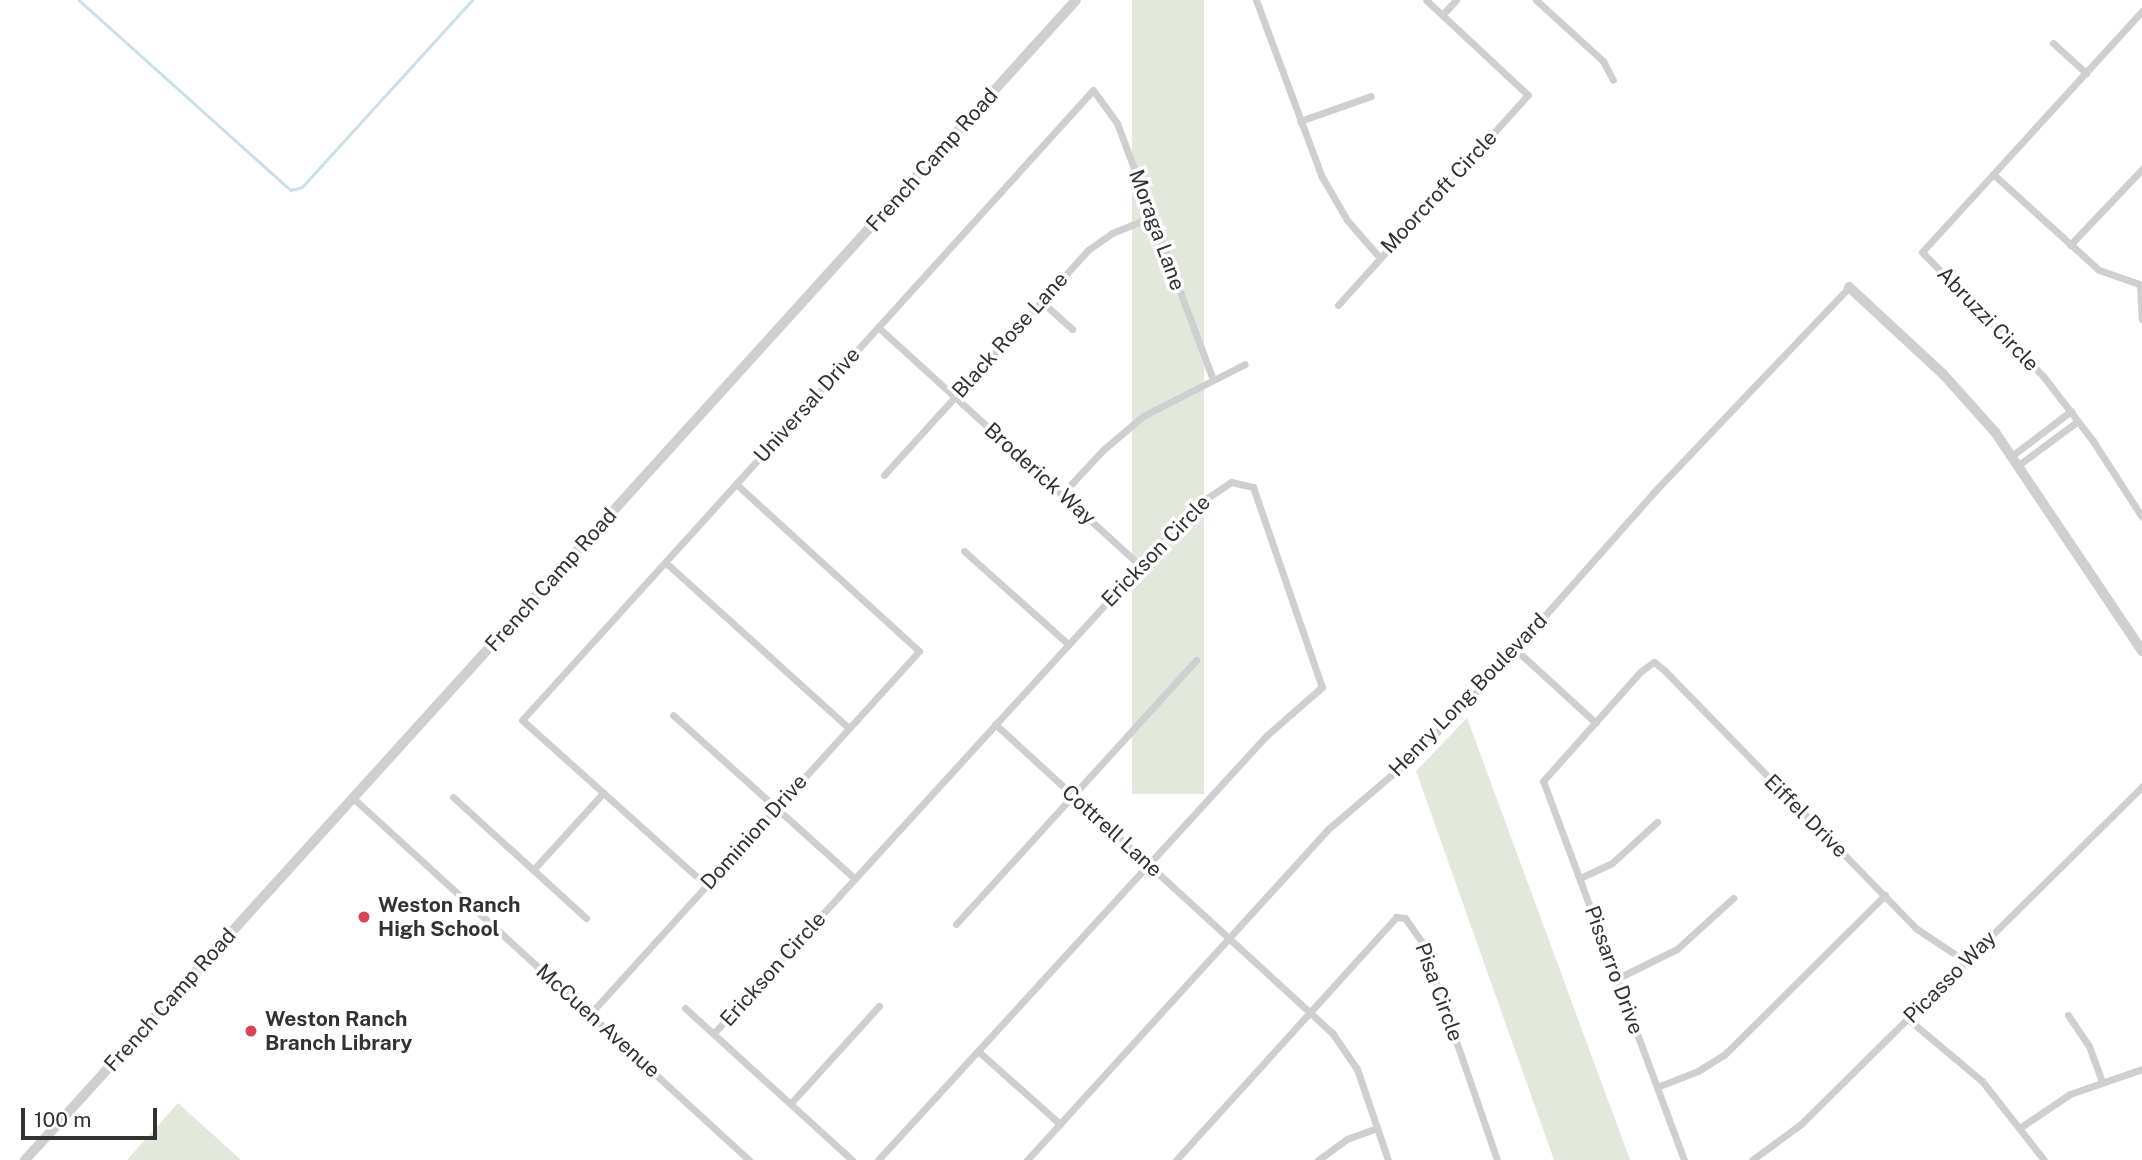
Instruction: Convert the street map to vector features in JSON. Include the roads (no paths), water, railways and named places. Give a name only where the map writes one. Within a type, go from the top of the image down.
[{"type":"street","name":"French Camp Road","points":[[25,1160],[1076,0]]},
{"type":"street","name":"Moorcroft Circle","points":[[1256,0],[1300,121],[1333,199],[1380,258],[1528,94],[1442,15],[1436,3],[1426,0]]},
{"type":"street","points":[[1442,15],[1456,0]]},
{"type":"street","points":[[1536,0],[1603,61],[1613,80]]},
{"type":"street","name":"Abruzzi Circle","points":[[2142,11],[1922,252],[2011,339],[2071,411],[2142,517]]},
{"type":"street","points":[[2053,43],[2085,73]]},
{"type":"street","name":"Moraga Lane","points":[[1093,90],[1118,123],[1212,377]]},
{"type":"street","name":"Universal Drive","points":[[603,793],[522,720],[1093,90]]},
{"type":"street","points":[[1300,121],[1371,96]]},
{"type":"street","points":[[2070,245],[2142,169]]},
{"type":"street","points":[[1993,174],[2099,270],[2141,285],[2142,319]]},
{"type":"street","name":"Black Rose Lane","points":[[884,475],[1099,240],[1152,217]]},
{"type":"street","points":[[1338,305],[1380,258]]},
{"type":"street","points":[[1849,287],[1942,374],[2020,464],[2142,651]]},
{"type":"street","name":"Henry Long Boulevard","points":[[1027,1160],[1327,830],[1416,754],[1516,650],[1653,493],[1849,287]]},
{"type":"street","points":[[1041,301],[1072,329]]},
{"type":"street","name":"Broderick Way","points":[[878,327],[1140,565]]},
{"type":"street","points":[[1062,494],[1122,432],[1164,402],[1212,377],[1245,364]]},
{"type":"street","points":[[2012,455],[2071,411]]},
{"type":"street","points":[[2020,464],[2078,421]]},
{"type":"street","name":"Erickson Circle","points":[[852,1160],[714,1033],[1205,496],[1231,482],[1246,482],[1257,494],[1322,687],[1271,731],[878,1160]]},
{"type":"street","name":"Dominion Drive","points":[[590,1014],[919,651],[736,484]]},
{"type":"street","points":[[964,551],[1068,644]]},
{"type":"street","points":[[665,562],[849,729]]},
{"type":"street","points":[[1516,650],[1595,723]]},
{"type":"street","points":[[956,924],[1196,660]]},
{"type":"street","name":"Eiffel Drive","points":[[1595,723],[1640,672],[1654,662],[1917,929],[1965,961]]},
{"type":"street","points":[[673,715],[855,879]]},
{"type":"street","name":"Pissarro Drive","points":[[1595,723],[1543,781],[1684,1160]]},
{"type":"street","name":"Cottrell Lane","points":[[995,724],[1229,937]]},
{"type":"street","name":"Picasso Way","points":[[1752,1160],[1795,1130],[2142,786]]},
{"type":"street","points":[[533,870],[603,793],[706,885]]},
{"type":"street","points":[[453,797],[586,918]]},
{"type":"street","name":"McCuen Avenue","points":[[353,798],[749,1160]]},
{"type":"street","points":[[1580,878],[1612,863],[1657,822]]},
{"type":"street","points":[[1657,1087],[1698,1072],[1724,1055],[1885,895]]},
{"type":"street","points":[[1618,978],[1677,949],[1733,898]]},
{"type":"street","name":"Pisa Circle","points":[[1176,1160],[1396,917],[1405,918],[1428,957],[1497,1160]]},
{"type":"street","points":[[1229,937],[1310,1012],[1350,1057],[1388,1160]]},
{"type":"street","points":[[791,1103],[879,1006]]},
{"type":"street","points":[[685,1008],[714,1033]]},
{"type":"street","points":[[2068,1015],[2089,1046],[2102,1083]]},
{"type":"street","points":[[1908,1019],[1957,1056],[2021,1127],[2044,1160]]},
{"type":"street","points":[[978,1051],[1060,1124]]},
{"type":"street","points":[[2021,1127],[2070,1094],[2142,1069]]},
{"type":"street","points":[[1318,1160],[1347,1139],[1377,1128]]},
{"type":"waterway","points":[[79,0],[291,190],[302,187],[472,0]]},
{"type":"place","name":"Weston Ranch High School","points":[[364,917]]},
{"type":"place","name":"Weston Ranch Branch Library","points":[[251,1031]]}]
